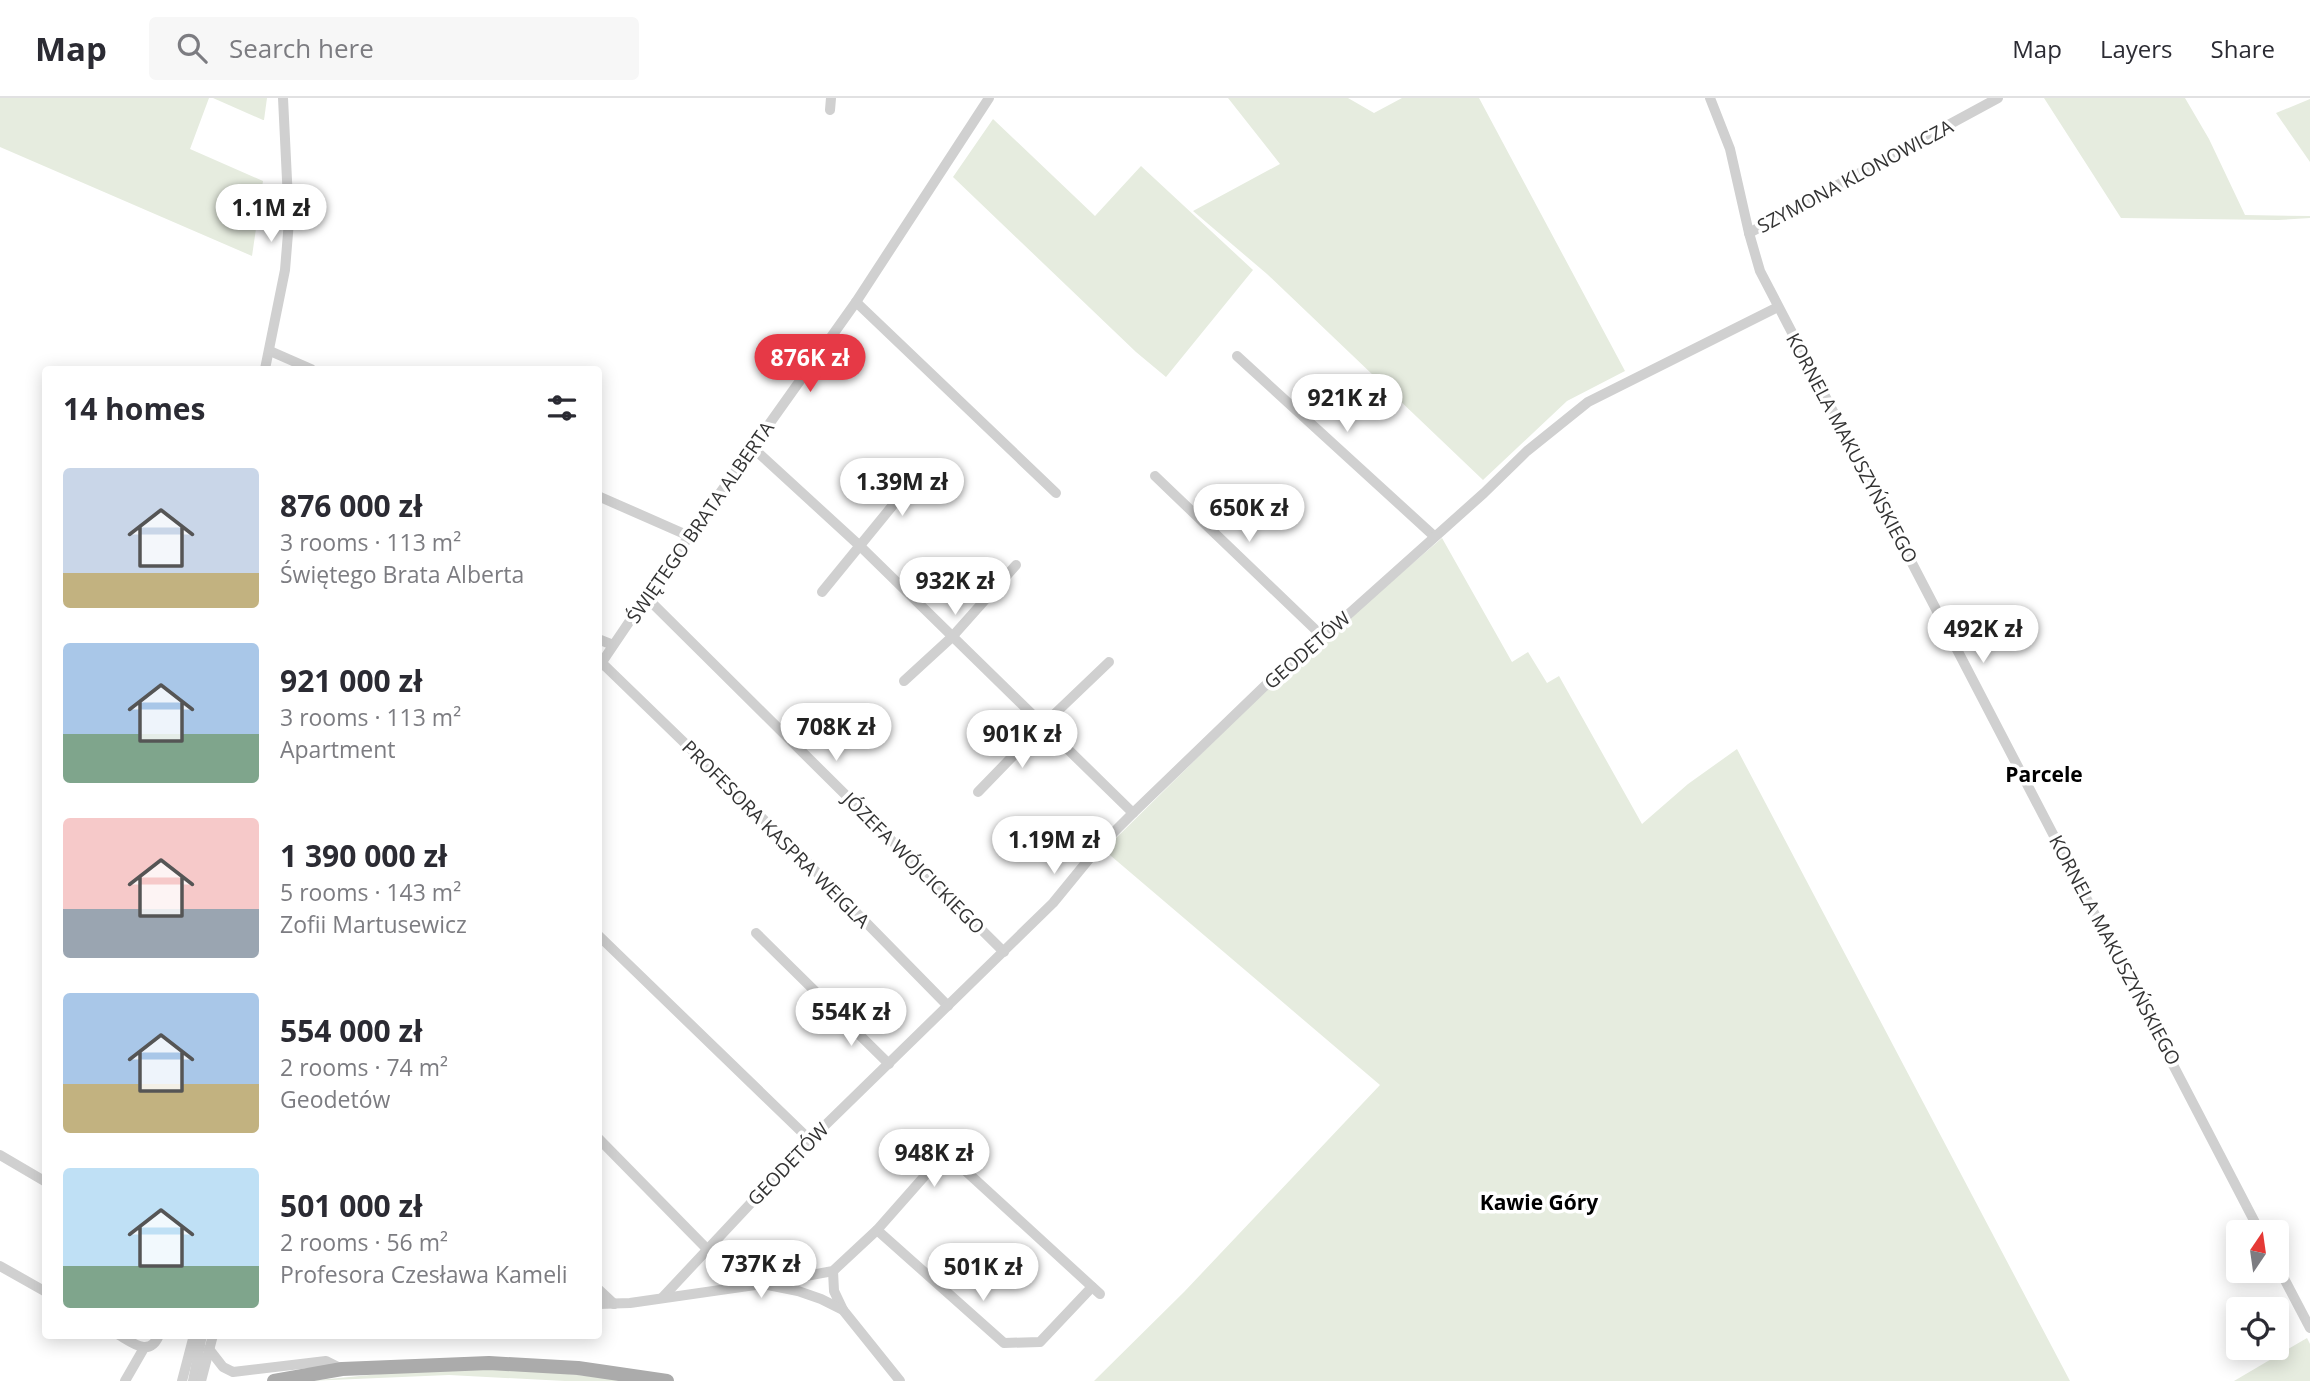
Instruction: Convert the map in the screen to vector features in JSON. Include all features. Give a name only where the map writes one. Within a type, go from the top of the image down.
[{"type":"main road","points":[[274,1381],[342,1369],[426,1364],[527,1364],[578,1368],[667,1381]]},
{"type":"street","points":[[266,366],[285,270],[289,221],[283,98]]},
{"type":"street","points":[[830,110],[831,98]]},
{"type":"street","name":"ŚWIĘTEGO BRATA ALBERTA","points":[[602,662],[856,303],[989,98]]},
{"type":"street","name":"KORNELA MAKUSZYŃSKIEGO","points":[[1710,98],[1730,149],[1755,258],[1778,307],[2254,1220]]},
{"type":"street","name":"SZYMONA KLONOWICZA","points":[[1749,233],[1998,98]]},
{"type":"street","points":[[856,303],[1056,493]]},
{"type":"street","name":"GEODETÓW","points":[[662,1298],[810,1140],[1053,903],[1098,848],[1133,813],[1278,673],[1342,620],[1527,451],[1588,402],[1778,307]]},
{"type":"street","points":[[270,351],[304,366]]},
{"type":"street","points":[[1237,356],[1434,536]]},
{"type":"street","points":[[752,448],[861,547],[1133,813]]},
{"type":"street","points":[[822,592],[920,472]]},
{"type":"street","points":[[1155,476],[1321,635]]},
{"type":"street","points":[[602,498],[689,536]]},
{"type":"street","points":[[904,681],[952,636],[1016,565]]},
{"type":"street","name":"JÓZEFA WÓJCICKIEGO","points":[[646,597],[1004,952]]},
{"type":"street","points":[[602,641],[613,645]]},
{"type":"street","points":[[978,792],[1109,662]]},
{"type":"street","name":"PROFESORA KASPRA WEIGLA","points":[[602,667],[790,845],[948,1006]]},
{"type":"street","points":[[756,933],[889,1063]]},
{"type":"street","points":[[602,939],[810,1140]]},
{"type":"street","points":[[602,1142],[707,1249]]},
{"type":"street","points":[[0,1155],[42,1180]]},
{"type":"street","points":[[602,1304],[762,1284],[833,1271],[877,1230],[937,1162],[957,1163],[1096,1291],[1040,1342],[1004,1343],[877,1230]]},
{"type":"street","points":[[0,1266],[42,1290]]},
{"type":"street","points":[[833,1271],[834,1291],[843,1310],[900,1381]]},
{"type":"street","points":[[2286,1283],[2310,1328]]},
{"type":"street","points":[[762,1284],[821,1298],[843,1310]]},
{"type":"street","points":[[602,1293],[614,1304]]},
{"type":"street","points":[[127,1339],[144,1348]]},
{"type":"street","points":[[125,1381],[144,1348],[153,1345],[157,1339]]},
{"type":"street","points":[[182,1381],[193,1339]]},
{"type":"street","points":[[193,1381],[201,1339]]},
{"type":"street","points":[[201,1381],[212,1339]]},
{"type":"street","points":[[209,1349],[223,1367],[233,1372],[326,1361],[342,1369]]},
{"type":"shaded area","points":[[0,98],[209,98],[190,149],[263,181],[252,256],[0,147]]},
{"type":"shaded area","points":[[213,98],[267,98],[264,120],[263,120]]},
{"type":"shaded area","points":[[1228,98],[1348,98],[1374,113],[1402,98],[1479,98],[1625,371],[1567,401],[1483,480],[1267,274],[1193,211],[1280,164]]},
{"type":"shaded area","points":[[2044,98],[2185,98],[2209,139],[2245,215],[2310,218],[2121,218]]},
{"type":"shaded area","points":[[2310,99],[2310,162],[2276,113]]},
{"type":"shaded area","points":[[993,119],[1095,216],[1141,166],[1253,270],[1166,377],[1136,352],[953,177]]},
{"type":"shaded area","points":[[1442,538],[1512,662],[1528,652],[1547,683],[1559,676],[1642,824],[1688,784],[1737,749],[2070,1381],[1094,1381],[1184,1292],[1380,1085],[1104,850],[1268,688]]},
{"type":"shaded area","points":[[2307,1338],[2310,1344],[2310,1381],[2234,1381],[2270,1360],[2289,1360],[2289,1349]]},
{"type":"shaded area","points":[[511,1368],[636,1381],[565,1381],[449,1375],[308,1381],[411,1371]]},
{"type":"district","name":"Parcele","points":[[2044,775]]},
{"type":"district","name":"Kawie Góry","points":[[1539,1203]]}]
